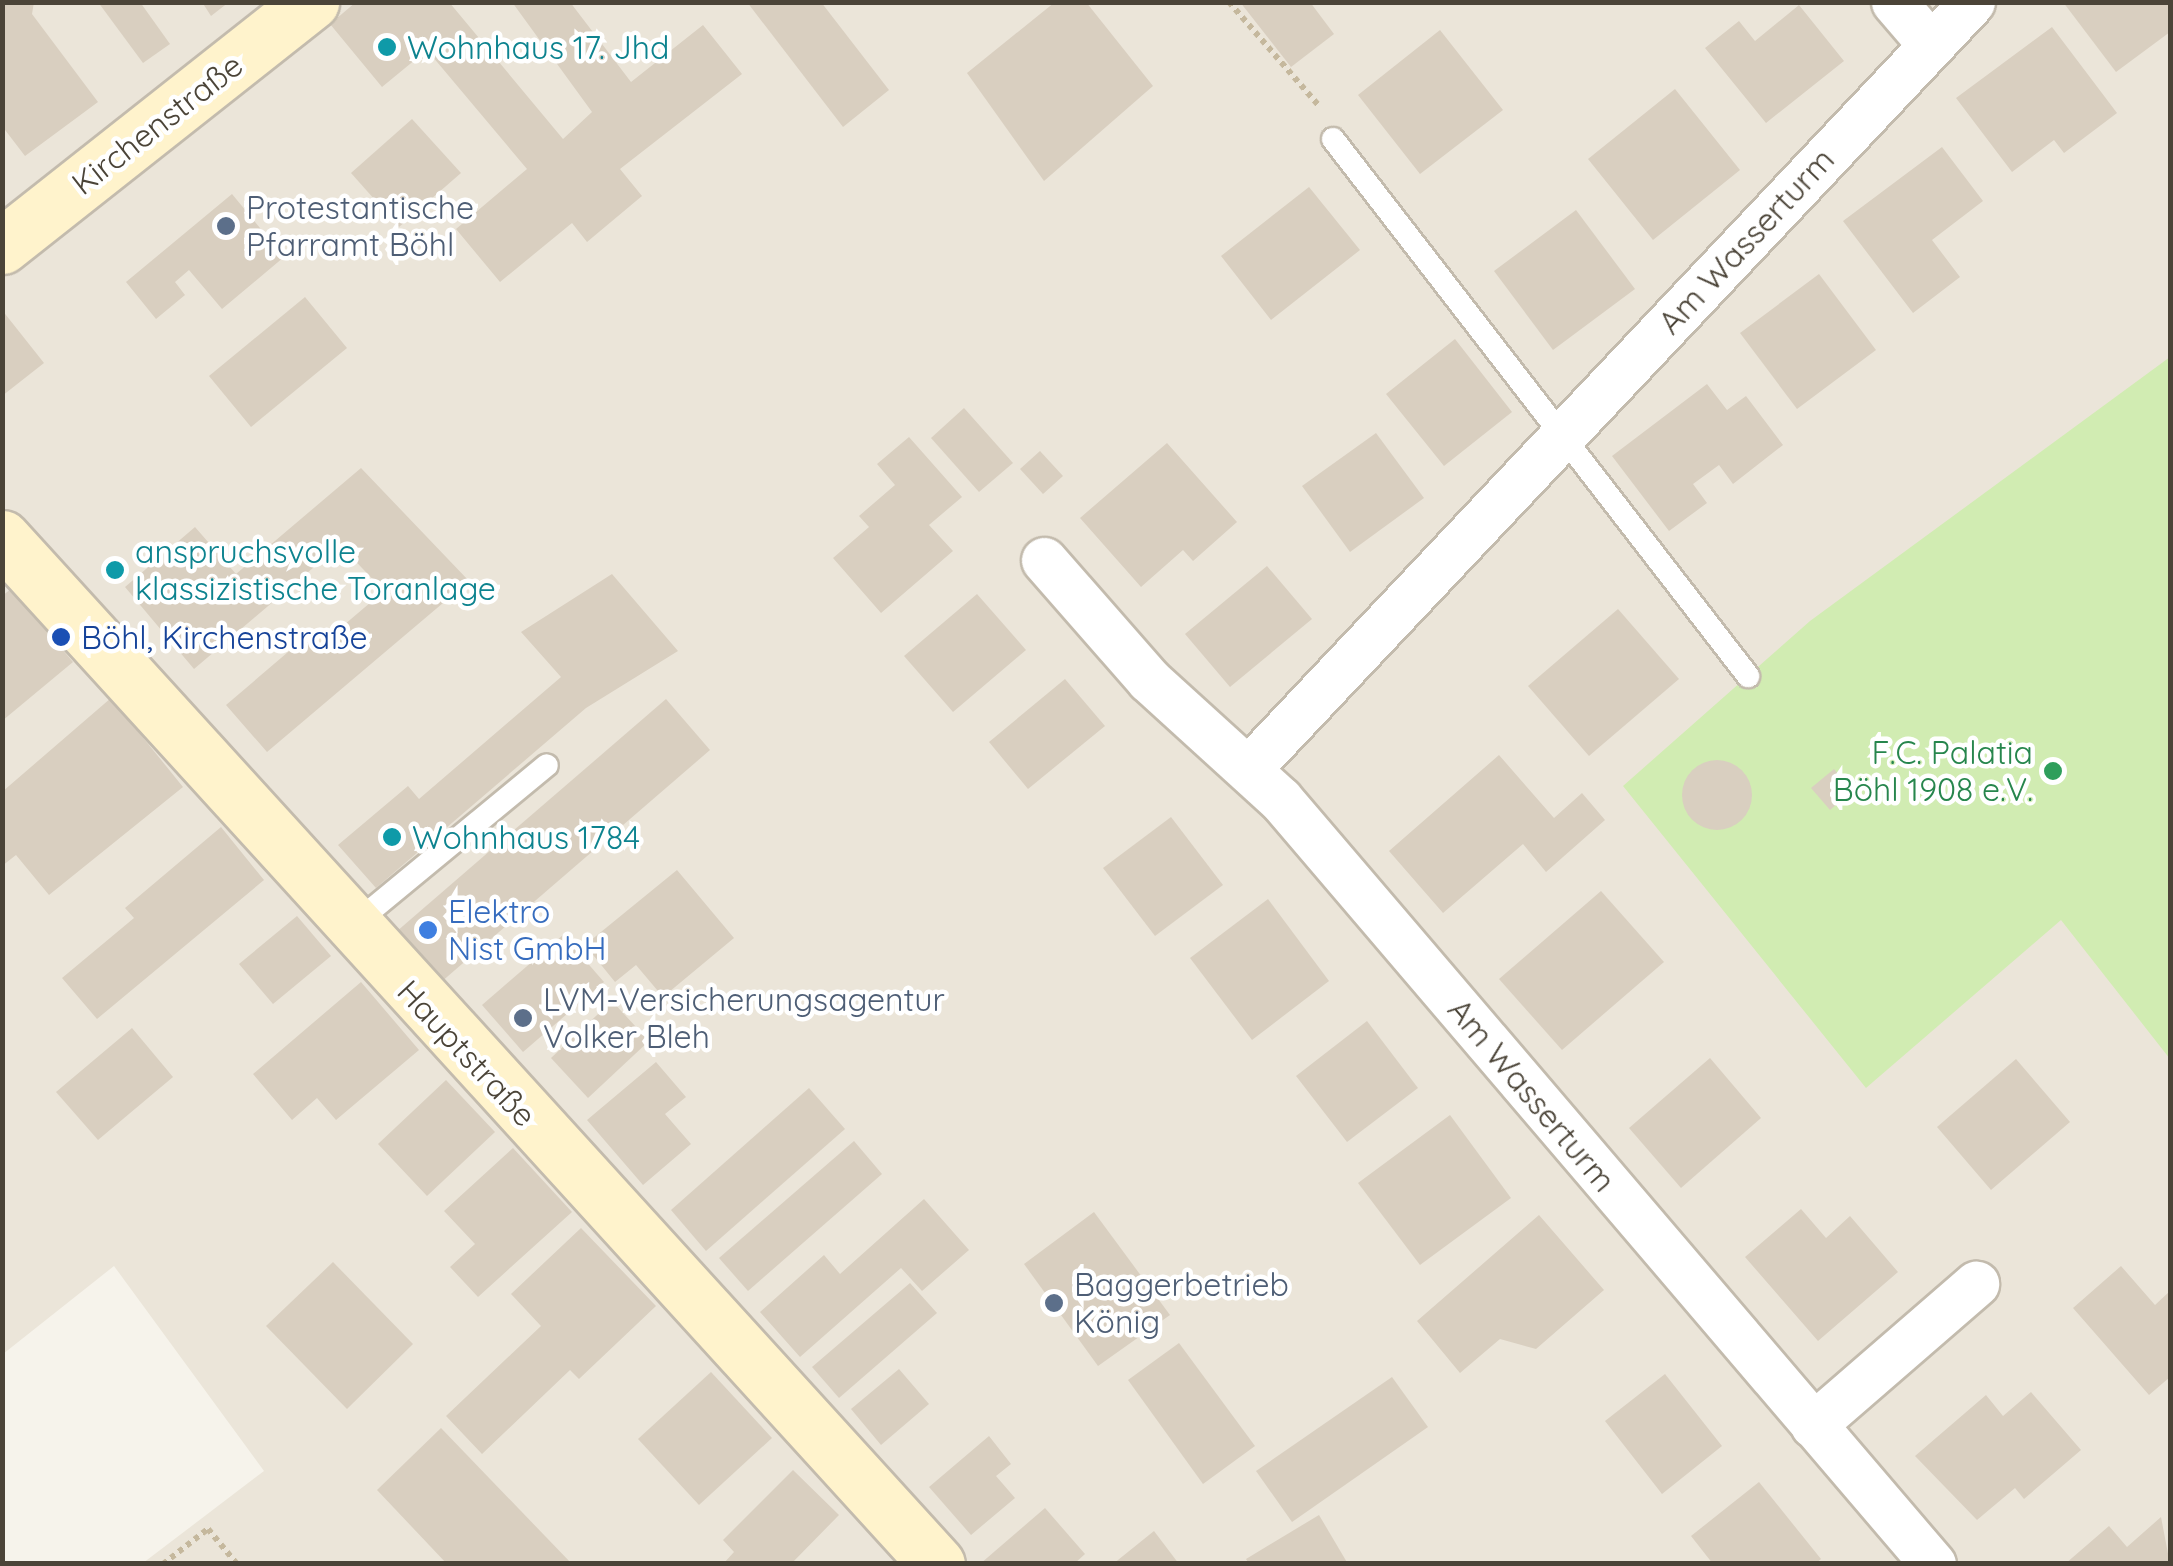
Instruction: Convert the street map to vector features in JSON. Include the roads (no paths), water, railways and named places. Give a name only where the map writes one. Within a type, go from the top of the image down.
[{"type":"street","name":"Kirchenstraße","points":[[2,246],[311,2]]},
{"type":"street","points":[[1894,2],[1931,46]]},
{"type":"street","name":"Am Wasserturm","points":[[1249,768],[1972,2]]},
{"type":"street","name":"Hauptstraße","points":[[2,538],[350,927],[936,1564]]},
{"type":"street","name":"Am Wasserturm","points":[[1044,560],[1149,680],[1249,768],[1933,1564]]},
{"type":"street","points":[[1813,1425],[1976,1284]]},
{"type":"lane","points":[[1333,139],[1748,676]]},
{"type":"lane","points":[[350,927],[547,765]]},
{"type":"place","name":"Wohnhaus 17. Jhd","points":[[387,47]]},
{"type":"place","name":"Protestantische Pfarramt Böhl","points":[[226,226]]},
{"type":"place","name":"anspruchsvolle klassizistische Toranlage","points":[[115,570]]},
{"type":"place","name":"Böhl, Kirchenstraße","points":[[61,637]]},
{"type":"place","name":"F.C. Palatia Böhl 1908 e.V.","points":[[2053,771]]},
{"type":"place","name":"Wohnhaus 1784","points":[[392,837]]},
{"type":"place","name":"Elektro Nist GmbH","points":[[428,930]]},
{"type":"place","name":"LVM-Versicherungsagentur Volker Bleh","points":[[523,1018]]},
{"type":"place","name":"Baggerbetrieb König","points":[[1054,1303]]}]
